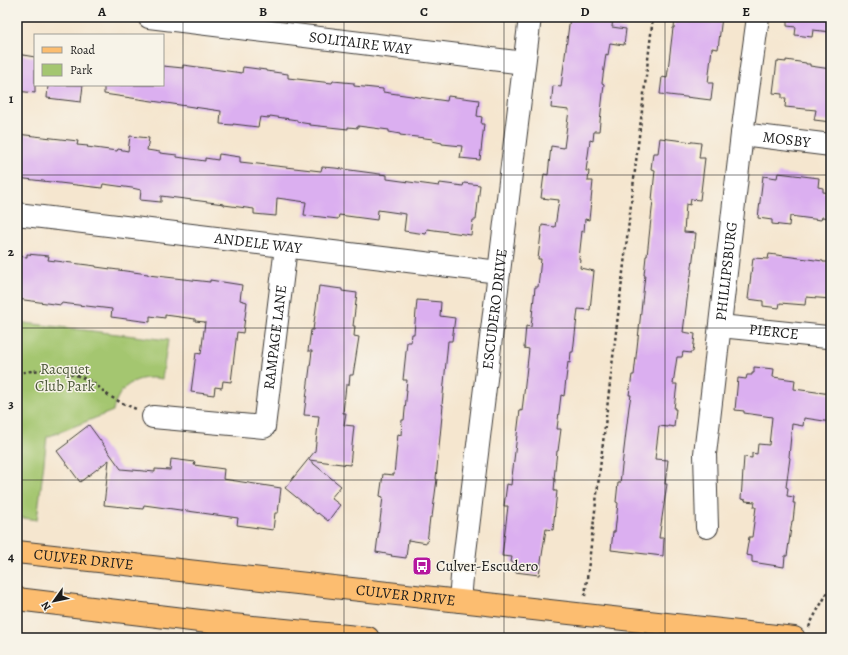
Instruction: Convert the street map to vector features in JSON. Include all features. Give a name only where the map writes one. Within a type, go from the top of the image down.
[{"type":"main road","name":"CULVER DRIVE","points":[[17,552],[583,615],[800,635]]},
{"type":"main road","points":[[17,599],[233,625],[368,638]]},
{"type":"street","name":"SOLITAIRE WAY","points":[[149,17],[524,63]]},
{"type":"street","name":"ESCUDERO DRIVE","points":[[460,601],[530,17]]},
{"type":"street","name":"PHILLIPSBURG","points":[[708,527],[705,454],[742,134],[758,17]]},
{"type":"street","name":"MOSBY","points":[[742,134],[831,145]]},
{"type":"street","name":"ANDELE WAY","points":[[17,214],[499,272]]},
{"type":"street","name":"RAMPAGE LANE","points":[[153,417],[264,427],[286,247]]},
{"type":"street","name":"PIERCE","points":[[720,326],[827,337]]},
{"type":"path","points":[[583,615],[653,17]]},
{"type":"path","points":[[17,374],[22,372],[46,370],[84,378],[93,383],[108,396],[153,417]]},
{"type":"path","points":[[800,635],[825,598],[831,586]]},
{"type":"green space","name":"Racquet Club Park","points":[[17,322],[168,340],[162,379],[144,378],[137,380],[124,389],[119,395],[113,411],[47,437],[37,520],[17,517]]},
{"type":"building","points":[[570,17],[613,17],[612,27],[626,29],[624,45],[610,43],[608,55],[606,54],[602,83],[604,84],[599,131],[594,131],[593,141],[590,140],[586,171],[589,171],[588,181],[593,181],[589,220],[585,219],[579,259],[581,260],[580,268],[594,271],[590,310],[578,309],[573,352],[571,352],[570,363],[568,362],[564,396],[561,395],[557,429],[561,429],[554,479],[554,491],[557,491],[553,530],[546,529],[539,575],[515,572],[516,563],[511,562],[512,557],[502,556],[508,506],[504,506],[507,484],[511,485],[520,410],[522,411],[529,349],[524,348],[526,326],[531,327],[535,287],[538,287],[541,259],[538,259],[542,225],[555,227],[559,200],[541,198],[544,174],[548,175],[551,146],[564,148],[569,110],[551,108],[553,86],[561,87]]},
{"type":"building","points":[[675,17],[722,17],[718,49],[712,48],[708,83],[713,83],[711,100],[660,94],[662,77],[667,78]]},
{"type":"building","points":[[787,17],[831,17],[831,32],[813,30],[812,37],[795,35],[796,27],[787,26]]},
{"type":"building","points":[[17,54],[34,57],[35,93],[17,91]]},
{"type":"building","points":[[786,60],[831,69],[831,122],[814,120],[816,110],[785,107],[786,98],[782,98],[782,94],[773,93],[777,61],[786,62]]},
{"type":"building","points":[[183,65],[242,73],[243,67],[288,74],[288,78],[332,83],[333,81],[354,83],[354,86],[383,89],[383,92],[447,101],[448,96],[479,100],[477,116],[482,117],[481,124],[484,124],[480,160],[460,158],[462,146],[442,144],[432,141],[433,139],[400,135],[389,132],[389,130],[358,126],[358,128],[348,127],[348,129],[310,125],[297,122],[297,120],[270,116],[269,118],[260,117],[258,127],[220,124],[221,111],[104,94],[104,86],[164,86],[164,66],[183,68]]},
{"type":"building","points":[[48,86],[83,86],[81,102],[47,98]]},
{"type":"building","points":[[17,134],[78,141],[77,145],[117,151],[118,149],[128,151],[130,136],[149,138],[147,150],[177,155],[177,157],[205,161],[205,158],[218,160],[219,154],[240,157],[240,162],[321,171],[322,167],[335,168],[387,175],[387,179],[439,186],[440,183],[463,186],[464,183],[480,185],[476,220],[473,220],[471,235],[427,229],[426,234],[404,231],[406,214],[378,210],[377,220],[339,215],[338,219],[304,215],[306,202],[277,198],[276,216],[254,214],[254,209],[161,196],[161,202],[140,200],[141,190],[132,188],[103,184],[102,188],[17,178]]},
{"type":"building","points":[[660,138],[701,143],[699,158],[705,158],[700,200],[691,199],[690,205],[686,204],[684,232],[696,233],[683,332],[695,334],[693,352],[683,352],[682,357],[677,357],[673,384],[677,384],[674,409],[676,409],[674,427],[659,426],[655,459],[668,460],[665,484],[667,484],[659,538],[664,538],[663,556],[611,550],[613,532],[615,532],[618,503],[616,502],[618,483],[620,483],[631,395],[629,395],[632,375],[634,375],[653,200],[655,170],[651,169],[653,153],[658,153]]},
{"type":"building","points":[[778,173],[819,178],[818,187],[823,188],[823,192],[831,193],[830,218],[822,217],[821,220],[790,216],[789,226],[772,224],[772,220],[758,218],[763,176],[777,178]]},
{"type":"building","points":[[27,254],[49,256],[48,260],[148,275],[210,282],[210,280],[242,285],[240,300],[247,302],[243,333],[237,332],[231,382],[223,381],[222,388],[215,387],[214,395],[191,392],[196,353],[201,354],[205,322],[195,321],[195,319],[165,315],[165,318],[150,316],[150,322],[111,317],[112,309],[61,303],[61,305],[17,299],[17,256],[27,257]]},
{"type":"building","points":[[769,254],[831,262],[831,299],[806,297],[805,305],[780,303],[779,308],[763,306],[763,301],[748,299],[753,258],[768,259]]},
{"type":"building","points":[[319,286],[342,289],[342,291],[357,293],[353,326],[355,326],[354,336],[359,337],[353,375],[350,375],[349,385],[346,385],[343,413],[346,413],[344,425],[354,426],[350,465],[309,460],[341,486],[331,498],[340,505],[328,521],[285,488],[315,451],[319,416],[304,415],[312,351],[308,351],[311,330],[313,330]]},
{"type":"building","points":[[417,300],[441,302],[440,316],[455,318],[452,341],[448,341],[437,479],[427,543],[408,540],[406,558],[376,552],[383,497],[380,496],[383,474],[394,475],[398,434],[401,435],[402,420],[404,420],[407,380],[403,380],[407,342],[411,342],[412,334],[414,334]]},
{"type":"building","points":[[754,367],[774,369],[773,377],[795,380],[794,389],[831,394],[831,422],[804,418],[803,426],[792,424],[790,458],[786,487],[788,488],[787,496],[794,497],[793,503],[795,503],[784,567],[752,562],[752,556],[746,555],[749,537],[752,537],[756,507],[754,507],[755,502],[741,499],[744,457],[752,458],[752,453],[757,454],[758,444],[769,445],[772,417],[744,413],[744,411],[735,410],[738,378],[746,379],[747,375],[752,375],[752,373],[754,373]]},
{"type":"building","points":[[89,425],[121,469],[155,472],[155,469],[170,470],[171,459],[195,462],[194,465],[224,469],[223,479],[281,488],[278,513],[275,513],[273,530],[237,525],[238,518],[144,505],[143,509],[104,505],[109,460],[80,482],[57,451]]},
{"type":"place","name":"Culver-Escudero","points":[[422,566]]}]
